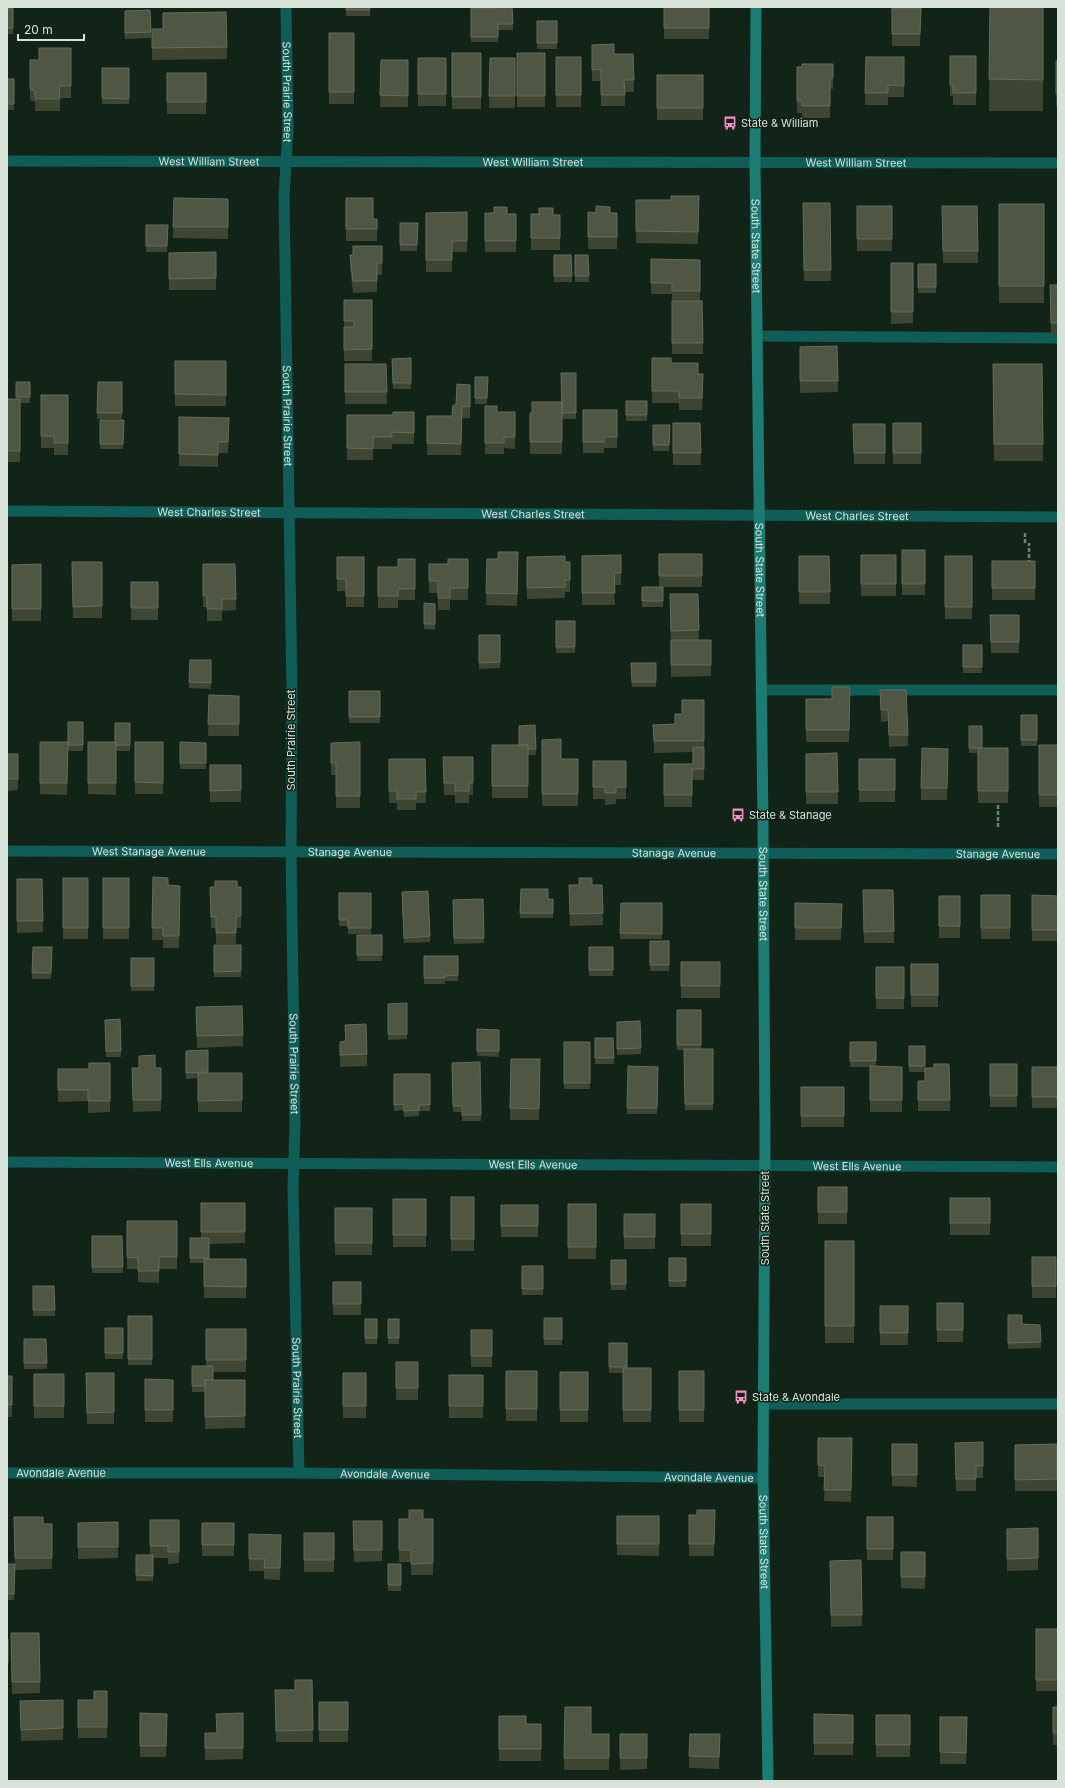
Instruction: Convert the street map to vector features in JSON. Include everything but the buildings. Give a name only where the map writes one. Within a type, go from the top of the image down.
[{"type":"main road","name":"South State Street","points":[[756,7],[755,162],[764,853],[765,1404],[763,1478],[768,1781]]},
{"type":"street","name":"South Prairie Street","points":[[286,7],[288,129],[284,196],[292,694],[291,851],[295,1123],[293,1188],[300,1473]]},
{"type":"street","name":"West William Street","points":[[7,160],[1058,163]]},
{"type":"street","points":[[757,336],[1058,338]]},
{"type":"street","name":"West Charles Street","points":[[7,511],[1058,517]]},
{"type":"street","points":[[761,690],[1058,690]]},
{"type":"street","name":"West Stanage Avenue","points":[[7,851],[291,851]]},
{"type":"street","name":"Stanage Avenue","points":[[291,851],[1058,854]]},
{"type":"street","name":"West Ells Avenue","points":[[7,1162],[1058,1167]]},
{"type":"street","points":[[765,1404],[1058,1404]]},
{"type":"street","name":"Avondale Avenue","points":[[7,1473],[300,1473],[763,1478]]},
{"type":"path","points":[[1029,543],[1029,565]]},
{"type":"path","points":[[998,802],[998,826]]},
{"type":"place","name":"State & William","points":[[730,123]]},
{"type":"place","name":"State & Stanage","points":[[738,815]]},
{"type":"place","name":"State & Avondale","points":[[741,1397]]}]
